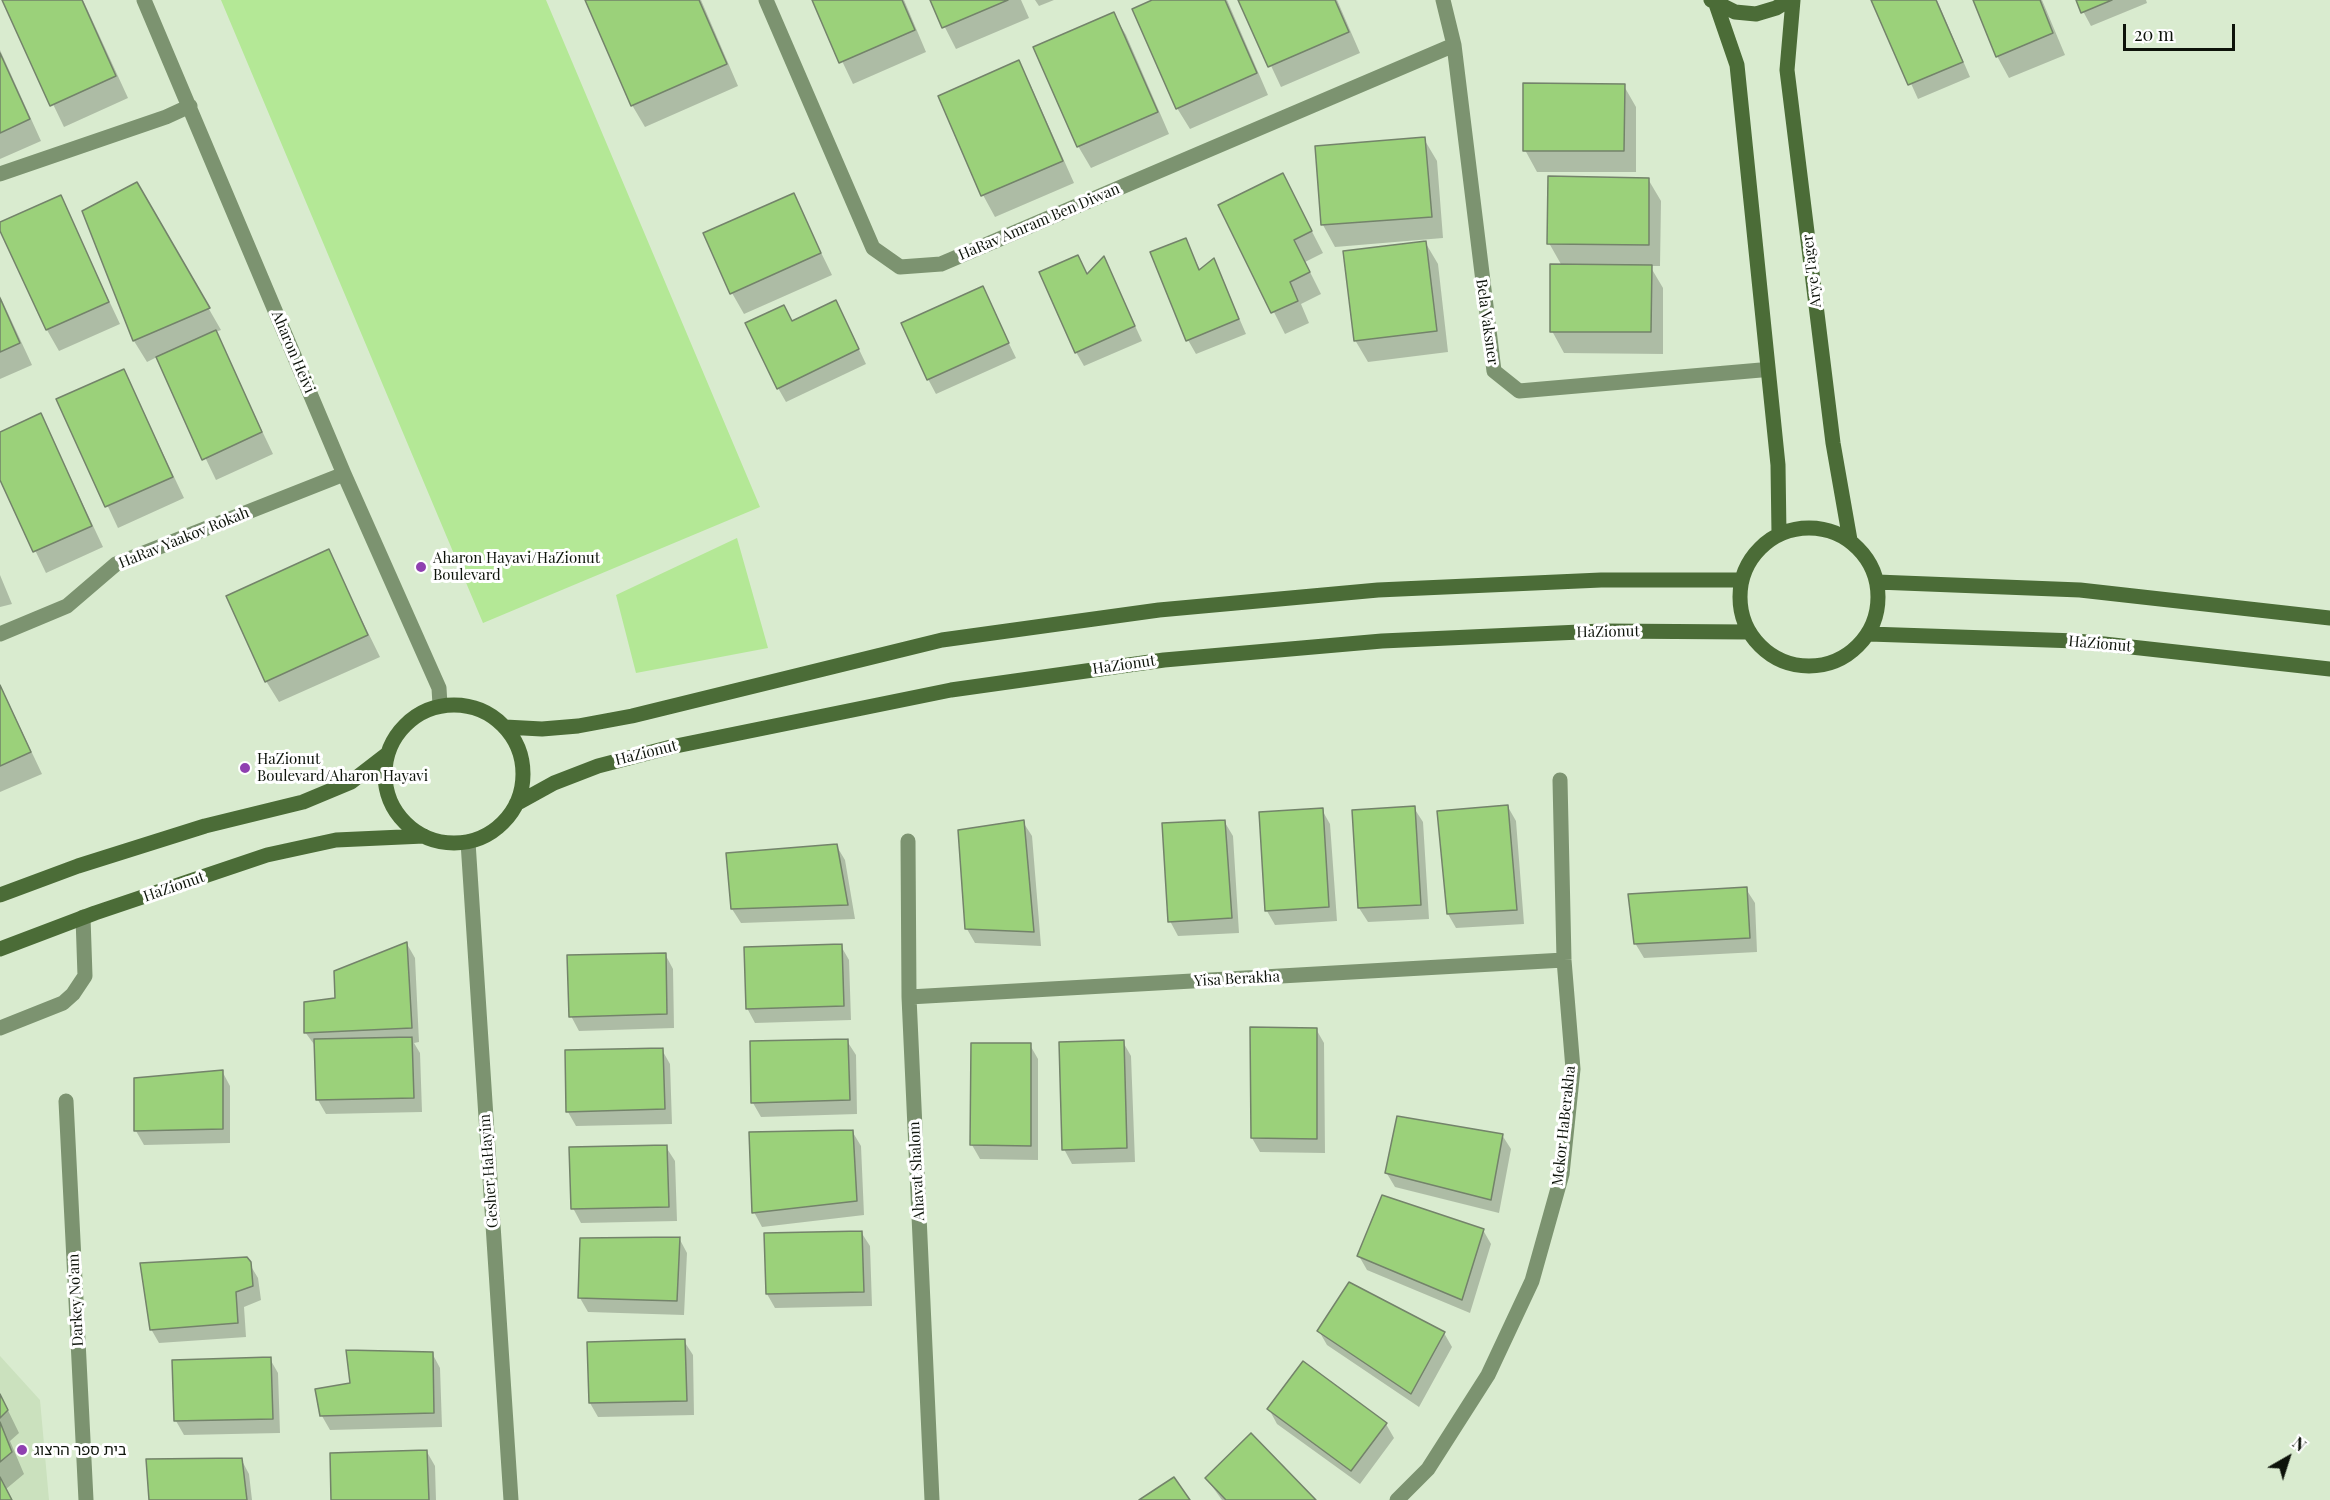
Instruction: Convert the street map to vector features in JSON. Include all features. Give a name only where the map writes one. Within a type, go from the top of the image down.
[{"type":"street","name":"Aharon Heivi","points":[[144,0],[344,474],[439,688],[440,705]]},
{"type":"street","name":"HaRav Amram Ben Diwan","points":[[766,0],[873,248],[900,267],[941,264],[1454,45]]},
{"type":"street","name":"Bela Vaksner","points":[[1443,0],[1454,45],[1494,372],[1519,391],[1761,370]]},
{"type":"street","points":[[1714,2],[1735,12],[1756,14],[1776,8],[1791,0]]},
{"type":"street","name":"Arye Tager","points":[[1791,0],[1787,70],[1833,443],[1850,540]]},
{"type":"street","points":[[1714,2],[1737,65],[1779,465],[1779,534]]},
{"type":"street","points":[[0,174],[166,117],[190,106]]},
{"type":"street","name":"HaRav Yaakov Rokah","points":[[0,634],[67,606],[116,564],[344,474]]},
{"type":"street","points":[[1815,528],[1833,532],[1850,540],[1862,552],[1878,582],[1878,609],[1869,634],[1854,652],[1832,663],[1808,668],[1785,663],[1764,650],[1749,632],[1742,616],[1739,598],[1742,580],[1749,561],[1762,545],[1779,534],[1797,529],[1815,528]]},
{"type":"street","points":[[505,727],[542,729],[578,726],[632,716],[942,640],[1158,610],[1378,590],[1601,580],[1742,580]]},
{"type":"street","points":[[1878,582],[2080,590],[2330,618]]},
{"type":"street","name":"HaZionut","points":[[516,804],[554,783],[598,766],[670,747],[951,690],[1010,681],[1164,660],[1382,641],[1602,631],[1749,632]]},
{"type":"street","name":"HaZionut","points":[[1869,634],[2077,641],[2330,669]]},
{"type":"street","points":[[440,705],[470,707],[489,714],[505,727],[516,744],[522,764],[522,784],[516,804],[496,828],[468,842],[445,842],[424,836],[406,824],[392,806],[384,776],[386,755],[395,735],[416,716],[440,705]]},
{"type":"street","points":[[0,895],[78,866],[206,826],[303,802],[351,782],[386,755]]},
{"type":"street","name":"Mekor HaBerakha","points":[[1397,1500],[1428,1469],[1488,1375],[1532,1281],[1564,1162],[1573,1070],[1564,960],[1560,780]]},
{"type":"street","name":"HaZionut","points":[[0,949],[84,917],[267,855],[336,840],[424,836]]},
{"type":"street","name":"Ahavat Shalom","points":[[908,841],[909,997],[932,1500]]},
{"type":"street","name":"Gesher HaHayim","points":[[468,842],[511,1500]]},
{"type":"street","points":[[0,1028],[63,1003],[73,994],[86,976],[84,917]]},
{"type":"street","name":"Yisa Berakha","points":[[909,997],[1564,960]]},
{"type":"street","name":"Darkey No'am","points":[[66,1101],[86,1500]]},
{"type":"shaded area","name":"בית ספר הרצוג","points":[[0,1356],[40,1400],[49,1500],[0,1500]]},
{"type":"green space","points":[[221,0],[546,0],[760,507],[483,623]]},
{"type":"green space","points":[[737,538],[768,648],[636,673],[616,595]]},
{"type":"building","points":[[2,0],[82,0],[116,76],[50,106]]},
{"type":"building","points":[[585,0],[699,0],[727,64],[631,106]]},
{"type":"building","points":[[812,0],[902,0],[915,30],[839,63]]},
{"type":"building","points":[[930,0],[1008,0],[942,28]]},
{"type":"building","points":[[1152,0],[1225,0],[1257,73],[1176,109],[1132,9]]},
{"type":"building","points":[[1238,0],[1335,0],[1349,32],[1268,67]]},
{"type":"building","points":[[1871,0],[1936,0],[1963,62],[1908,85]]},
{"type":"building","points":[[1973,0],[2040,0],[2053,33],[1996,57]]},
{"type":"building","points":[[2076,0],[2112,0],[2081,13]]},
{"type":"building","points":[[1114,12],[1158,112],[1077,147],[1033,47]]},
{"type":"building","points":[[0,53],[30,119],[0,133]]},
{"type":"building","points":[[1019,60],[1063,161],[981,196],[938,96]]},
{"type":"building","points":[[1523,83],[1625,84],[1624,151],[1523,151]]},
{"type":"building","points":[[1425,137],[1432,217],[1321,225],[1315,146]]},
{"type":"building","points":[[1283,173],[1312,231],[1294,240],[1310,272],[1290,282],[1298,301],[1271,313],[1218,205]]},
{"type":"building","points":[[1548,176],[1649,178],[1649,245],[1547,244]]},
{"type":"building","points":[[137,182],[210,308],[133,341],[82,211]]},
{"type":"building","points":[[794,193],[821,253],[730,294],[703,233]]},
{"type":"building","points":[[61,195],[109,302],[46,330],[0,231],[0,222]]},
{"type":"building","points":[[1186,238],[1199,270],[1214,258],[1239,319],[1186,341],[1150,252]]},
{"type":"building","points":[[1426,241],[1437,331],[1354,341],[1343,251]]},
{"type":"building","points":[[1078,255],[1087,274],[1104,256],[1135,326],[1075,353],[1039,272]]},
{"type":"building","points":[[1550,264],[1652,265],[1651,332],[1550,332]]},
{"type":"building","points":[[983,286],[1009,343],[927,380],[901,323]]},
{"type":"building","points":[[0,298],[20,343],[0,352]]},
{"type":"building","points":[[836,300],[859,349],[777,389],[745,323],[784,305],[792,321]]},
{"type":"building","points":[[216,330],[262,432],[202,460],[156,357]]},
{"type":"building","points":[[124,369],[173,477],[105,507],[56,399]]},
{"type":"building","points":[[41,413],[92,526],[33,552],[0,480],[0,432]]},
{"type":"building","points":[[329,549],[368,635],[265,682],[226,596]]},
{"type":"building","points":[[0,685],[31,752],[0,766]]},
{"type":"building","points":[[1508,805],[1517,910],[1447,914],[1437,811]]},
{"type":"building","points":[[1415,806],[1421,905],[1358,908],[1352,810]]},
{"type":"building","points":[[1323,808],[1329,907],[1265,911],[1259,812]]},
{"type":"building","points":[[1024,820],[1034,932],[965,929],[958,830]]},
{"type":"building","points":[[1225,820],[1232,918],[1168,922],[1162,823]]},
{"type":"building","points":[[837,844],[848,905],[731,909],[726,853]]},
{"type":"building","points":[[1747,887],[1750,938],[1634,944],[1628,894]]},
{"type":"building","points":[[407,942],[412,1028],[304,1033],[304,1002],[335,998],[334,971]]},
{"type":"building","points":[[842,944],[844,1006],[746,1009],[744,947]]},
{"type":"building","points":[[666,953],[667,1014],[569,1017],[567,955]]},
{"type":"building","points":[[1250,1027],[1317,1028],[1317,1139],[1251,1138]]},
{"type":"building","points":[[412,1037],[414,1098],[316,1100],[314,1039]]},
{"type":"building","points":[[848,1039],[850,1100],[751,1103],[750,1041]]},
{"type":"building","points":[[1124,1040],[1127,1148],[1062,1150],[1059,1042]]},
{"type":"building","points":[[971,1043],[1031,1043],[1031,1146],[970,1145]]},
{"type":"building","points":[[663,1048],[665,1109],[566,1112],[565,1050]]},
{"type":"building","points":[[223,1070],[223,1129],[134,1131],[134,1078]]},
{"type":"building","points":[[1397,1116],[1503,1134],[1491,1200],[1385,1173]]},
{"type":"building","points":[[853,1130],[857,1201],[752,1213],[749,1132]]},
{"type":"building","points":[[667,1145],[669,1207],[571,1209],[569,1147]]},
{"type":"building","points":[[1382,1195],[1484,1229],[1462,1300],[1357,1256]]},
{"type":"building","points":[[862,1231],[864,1292],[766,1294],[764,1233]]},
{"type":"building","points":[[680,1237],[677,1301],[578,1298],[580,1238]]},
{"type":"building","points":[[247,1257],[251,1262],[253,1286],[236,1292],[238,1323],[150,1330],[140,1263]]},
{"type":"building","points":[[1349,1282],[1445,1332],[1411,1394],[1317,1331]]},
{"type":"building","points":[[685,1339],[687,1401],[589,1403],[587,1342]]},
{"type":"building","points":[[346,1350],[433,1352],[434,1413],[320,1416],[315,1389],[350,1383]]},
{"type":"building","points":[[271,1357],[273,1419],[174,1421],[172,1360]]},
{"type":"building","points":[[1303,1361],[1387,1423],[1351,1471],[1267,1409]]},
{"type":"building","points":[[0,1394],[8,1410],[0,1418]]},
{"type":"building","points":[[0,1422],[12,1452],[0,1462]]},
{"type":"building","points":[[1251,1433],[1316,1500],[1226,1500],[1205,1478]]},
{"type":"building","points":[[427,1450],[429,1500],[331,1500],[330,1453]]},
{"type":"building","points":[[242,1458],[247,1500],[149,1500],[146,1459]]},
{"type":"building","points":[[0,1477],[12,1500],[0,1500]]},
{"type":"building","points":[[1174,1477],[1190,1500],[1139,1500]]},
{"type":"place","name":"Aharon Hayavi/HaZionut Boulevard","points":[[421,567]]},
{"type":"place","name":"HaZionut Boulevard/Aharon Hayavi","points":[[245,768]]},
{"type":"place","name":"בית ספר הרצוג","points":[[22,1450]]}]
